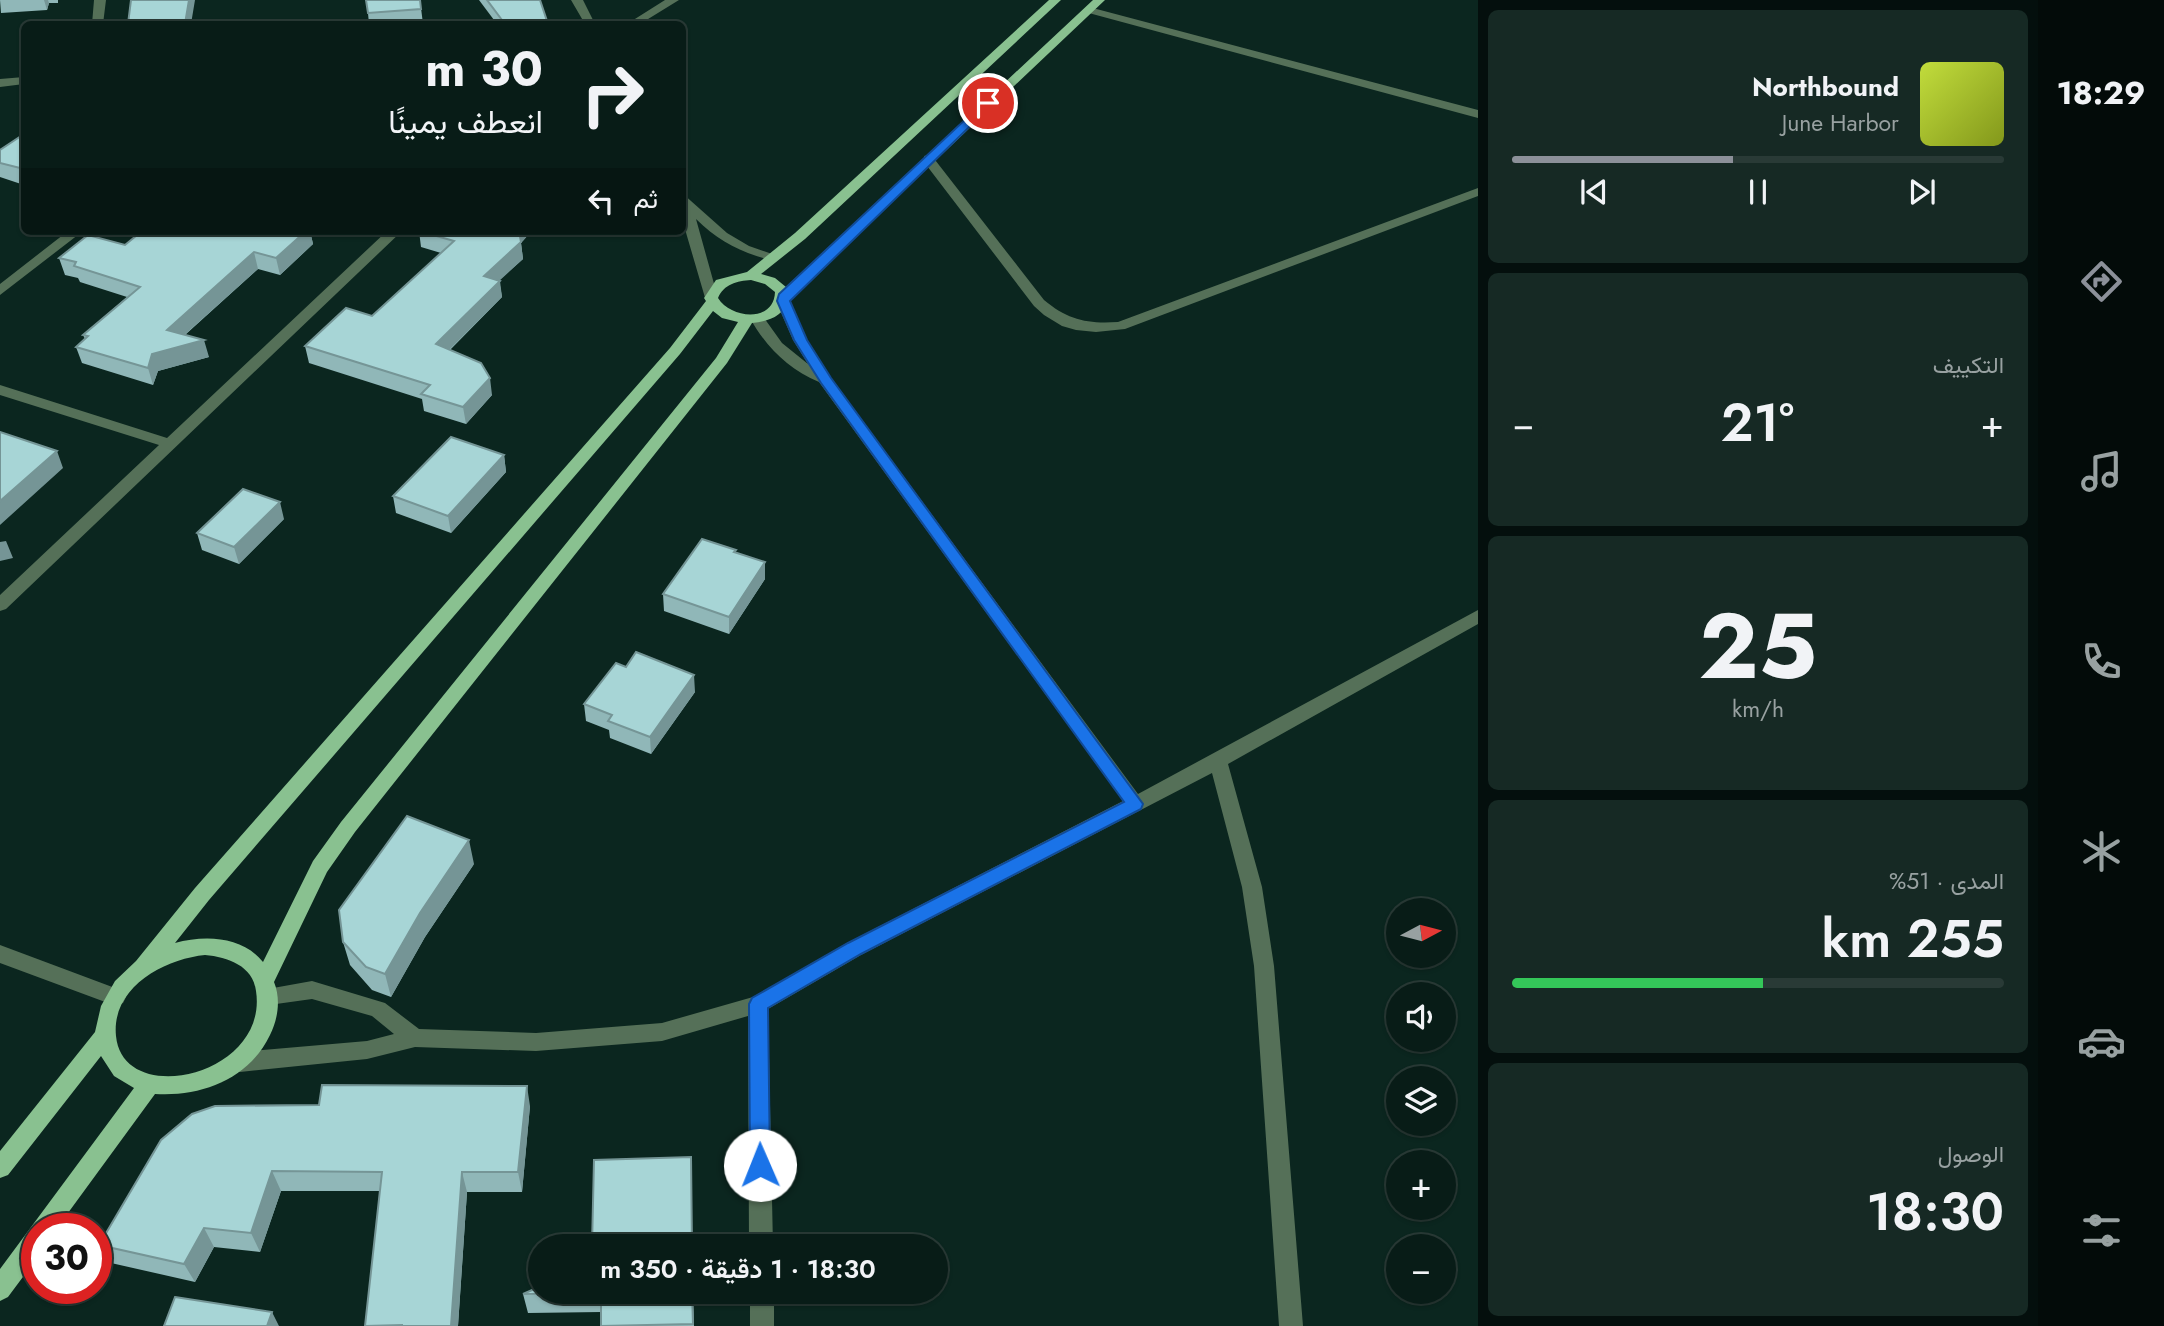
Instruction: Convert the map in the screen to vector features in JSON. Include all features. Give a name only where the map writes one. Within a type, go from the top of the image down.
[{"type":"main road","points":[[143,968],[202,894],[675,351],[712,301],[713,291],[728,280],[751,276],[774,257],[1055,0]]},
{"type":"main road","points":[[712,301],[721,312],[752,319],[779,309],[783,299],[1099,0]]},
{"type":"main road","points":[[751,276],[777,286],[783,299]]},
{"type":"main road","points":[[267,988],[253,964],[235,952],[213,947],[188,947],[163,955],[126,982],[116,997],[109,1011],[105,1034],[111,1057],[127,1074],[150,1084],[178,1086],[206,1080],[240,1062],[261,1033],[268,1015],[267,988],[320,867],[348,827],[752,319]]},
{"type":"main road","points":[[0,1168],[105,1034]]},
{"type":"main road","points":[[55,1213],[150,1084]]},
{"type":"main road","points":[[0,1289],[21,1260]]},
{"type":"street","points":[[98,21],[100,0]]},
{"type":"street","points":[[577,0],[588,21]]},
{"type":"street","points":[[638,21],[673,0]]},
{"type":"street","points":[[1089,10],[1478,114]]},
{"type":"street","points":[[0,83],[21,81]]},
{"type":"street","points":[[928,159],[987,232],[1039,303],[1058,320],[1077,326],[1100,328],[1120,326],[1140,319],[1478,192]]},
{"type":"street","points":[[686,204],[724,240],[755,254],[774,257]]},
{"type":"street","points":[[686,211],[712,301]]},
{"type":"street","points":[[0,291],[71,235]]},
{"type":"street","points":[[0,606],[391,235]]},
{"type":"street","points":[[783,299],[800,340],[825,380],[1135,804]]},
{"type":"street","points":[[752,319],[780,353],[825,380]]},
{"type":"street","points":[[0,390],[169,443]]},
{"type":"street","points":[[240,1062],[367,1050],[415,1038],[536,1042],[662,1032],[758,1004],[855,949],[1218,761],[1478,616]]},
{"type":"street","points":[[1218,761],[1252,887],[1264,966],[1291,1326]]},
{"type":"street","points":[[0,954],[116,997]]},
{"type":"street","points":[[267,988],[312,990],[378,1009],[415,1038]]},
{"type":"street","points":[[758,1004],[761,1234]]},
{"type":"street","points":[[762,1304],[762,1326]]},
{"type":"building","points":[[131,0],[189,0],[186,21],[128,21]]},
{"type":"building","points":[[366,0],[420,0],[421,9],[368,13]]},
{"type":"building","points":[[487,0],[540,0],[547,21],[503,21]]},
{"type":"building","points":[[21,136],[21,168],[0,163],[0,150]]},
{"type":"building","points":[[88,235],[125,245],[137,235],[302,235],[276,258],[254,252],[167,330],[204,340],[152,354],[148,368],[76,347],[88,336],[83,335],[140,287],[74,266],[76,262],[59,258]]},
{"type":"building","points":[[433,235],[520,235],[521,242],[484,276],[500,281],[436,344],[481,363],[490,378],[463,407],[421,394],[430,385],[305,346],[346,308],[372,316],[454,241]]},
{"type":"building","points":[[0,432],[57,451],[0,501]]},
{"type":"building","points":[[451,437],[504,455],[448,516],[393,496]]},
{"type":"building","points":[[243,489],[280,502],[234,547],[197,533]]},
{"type":"building","points":[[702,539],[765,562],[729,617],[663,594]]},
{"type":"building","points":[[636,652],[694,675],[650,737],[608,721],[612,715],[584,704],[616,663],[626,667]]},
{"type":"building","points":[[407,816],[469,840],[420,913],[385,974],[366,967],[343,942],[339,910]]},
{"type":"building","points":[[322,1085],[527,1086],[518,1172],[462,1172],[451,1326],[365,1326],[382,1172],[272,1171],[251,1233],[204,1228],[184,1264],[112,1248],[112,1223],[161,1140],[192,1114],[215,1106],[319,1105]]},
{"type":"building","points":[[691,1157],[692,1234],[592,1234],[594,1160]]},
{"type":"building","points":[[175,1297],[272,1312],[267,1326],[164,1326]]},
{"type":"building","points":[[601,1304],[692,1304],[693,1324],[601,1326]]},
{"type":"route","points":[[760,1165],[758,1004],[855,949],[1135,804],[811,360],[783,301],[783,297],[988,103]]}]
